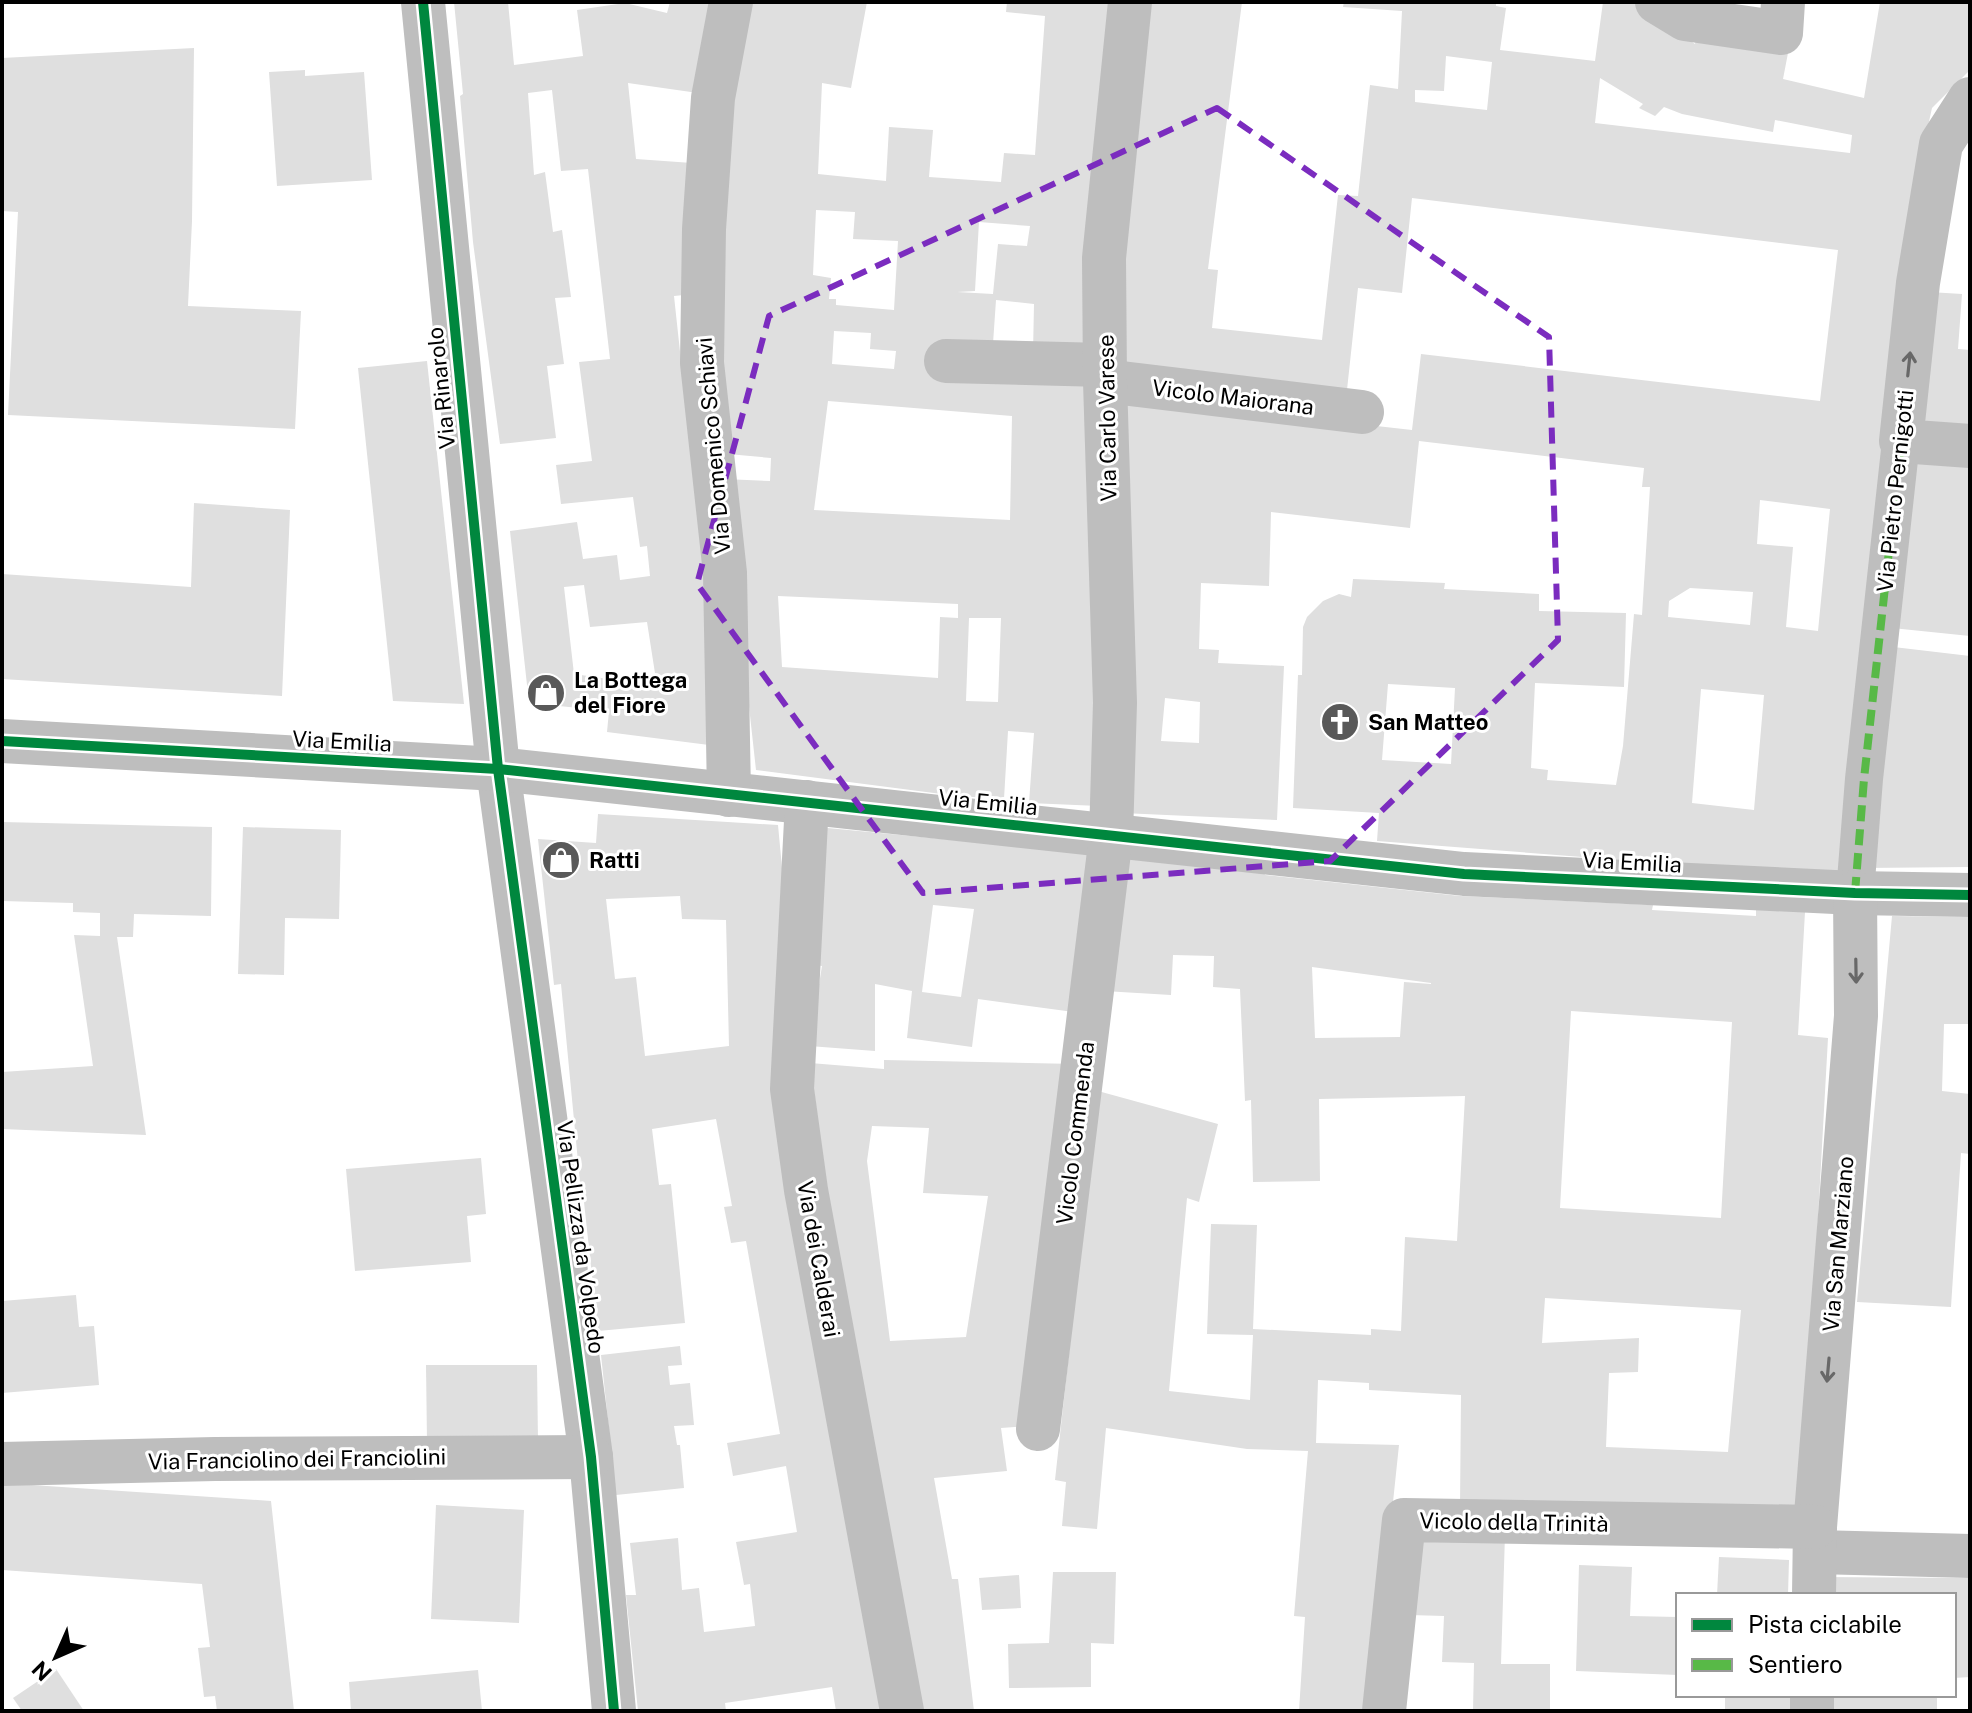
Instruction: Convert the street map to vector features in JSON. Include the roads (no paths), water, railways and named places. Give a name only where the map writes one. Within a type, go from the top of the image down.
[{"type":"street","name":"Via Rinarolo","points":[[423,2],[498,769]]},
{"type":"street","name":"Via Domenico Schiavi","points":[[729,795],[725,573],[702,363],[704,229],[713,98],[731,2]]},
{"type":"street","name":"Via Carlo Varese","points":[[1111,836],[1115,703],[1104,373],[1104,258],[1130,2]]},
{"type":"street","points":[[1657,2],[1685,19],[1781,33],[1783,2]]},
{"type":"street","name":"Via Pietro Pernigotti","points":[[1855,893],[1865,763],[1918,283],[1941,144],[1970,99]]},
{"type":"street","name":"Vicolo Maiorana","points":[[946,361],[1104,373],[1362,412]]},
{"type":"street","points":[[1901,441],[1970,446]]},
{"type":"street","name":"Via Emilia","points":[[2,741],[498,769],[1464,874],[1855,893],[1970,895]]},
{"type":"street","name":"Via Pellizza da Volpedo","points":[[498,769],[591,1457],[614,1711]]},
{"type":"street","name":"Via dei Calderai","points":[[807,802],[792,1089],[806,1190],[902,1711]]},
{"type":"street","name":"Vicolo Commenda","points":[[1038,1429],[1111,836]]},
{"type":"street","name":"Via San Marziano","points":[[1814,1593],[1856,1016],[1855,893]]},
{"type":"street","name":"Via Franciolino dei Franciolini","points":[[2,1464],[215,1459],[591,1457]]},
{"type":"street","name":"Vicolo della Trinità","points":[[1384,1711],[1404,1520],[1816,1540]]},
{"type":"street","points":[[1816,1540],[1970,1556]]},
{"type":"place","name":"La Bottega del Fiore","points":[[546,693]]},
{"type":"place","name":"San Matteo","points":[[1340,722]]},
{"type":"place","name":"Ratti","points":[[561,860]]}]
